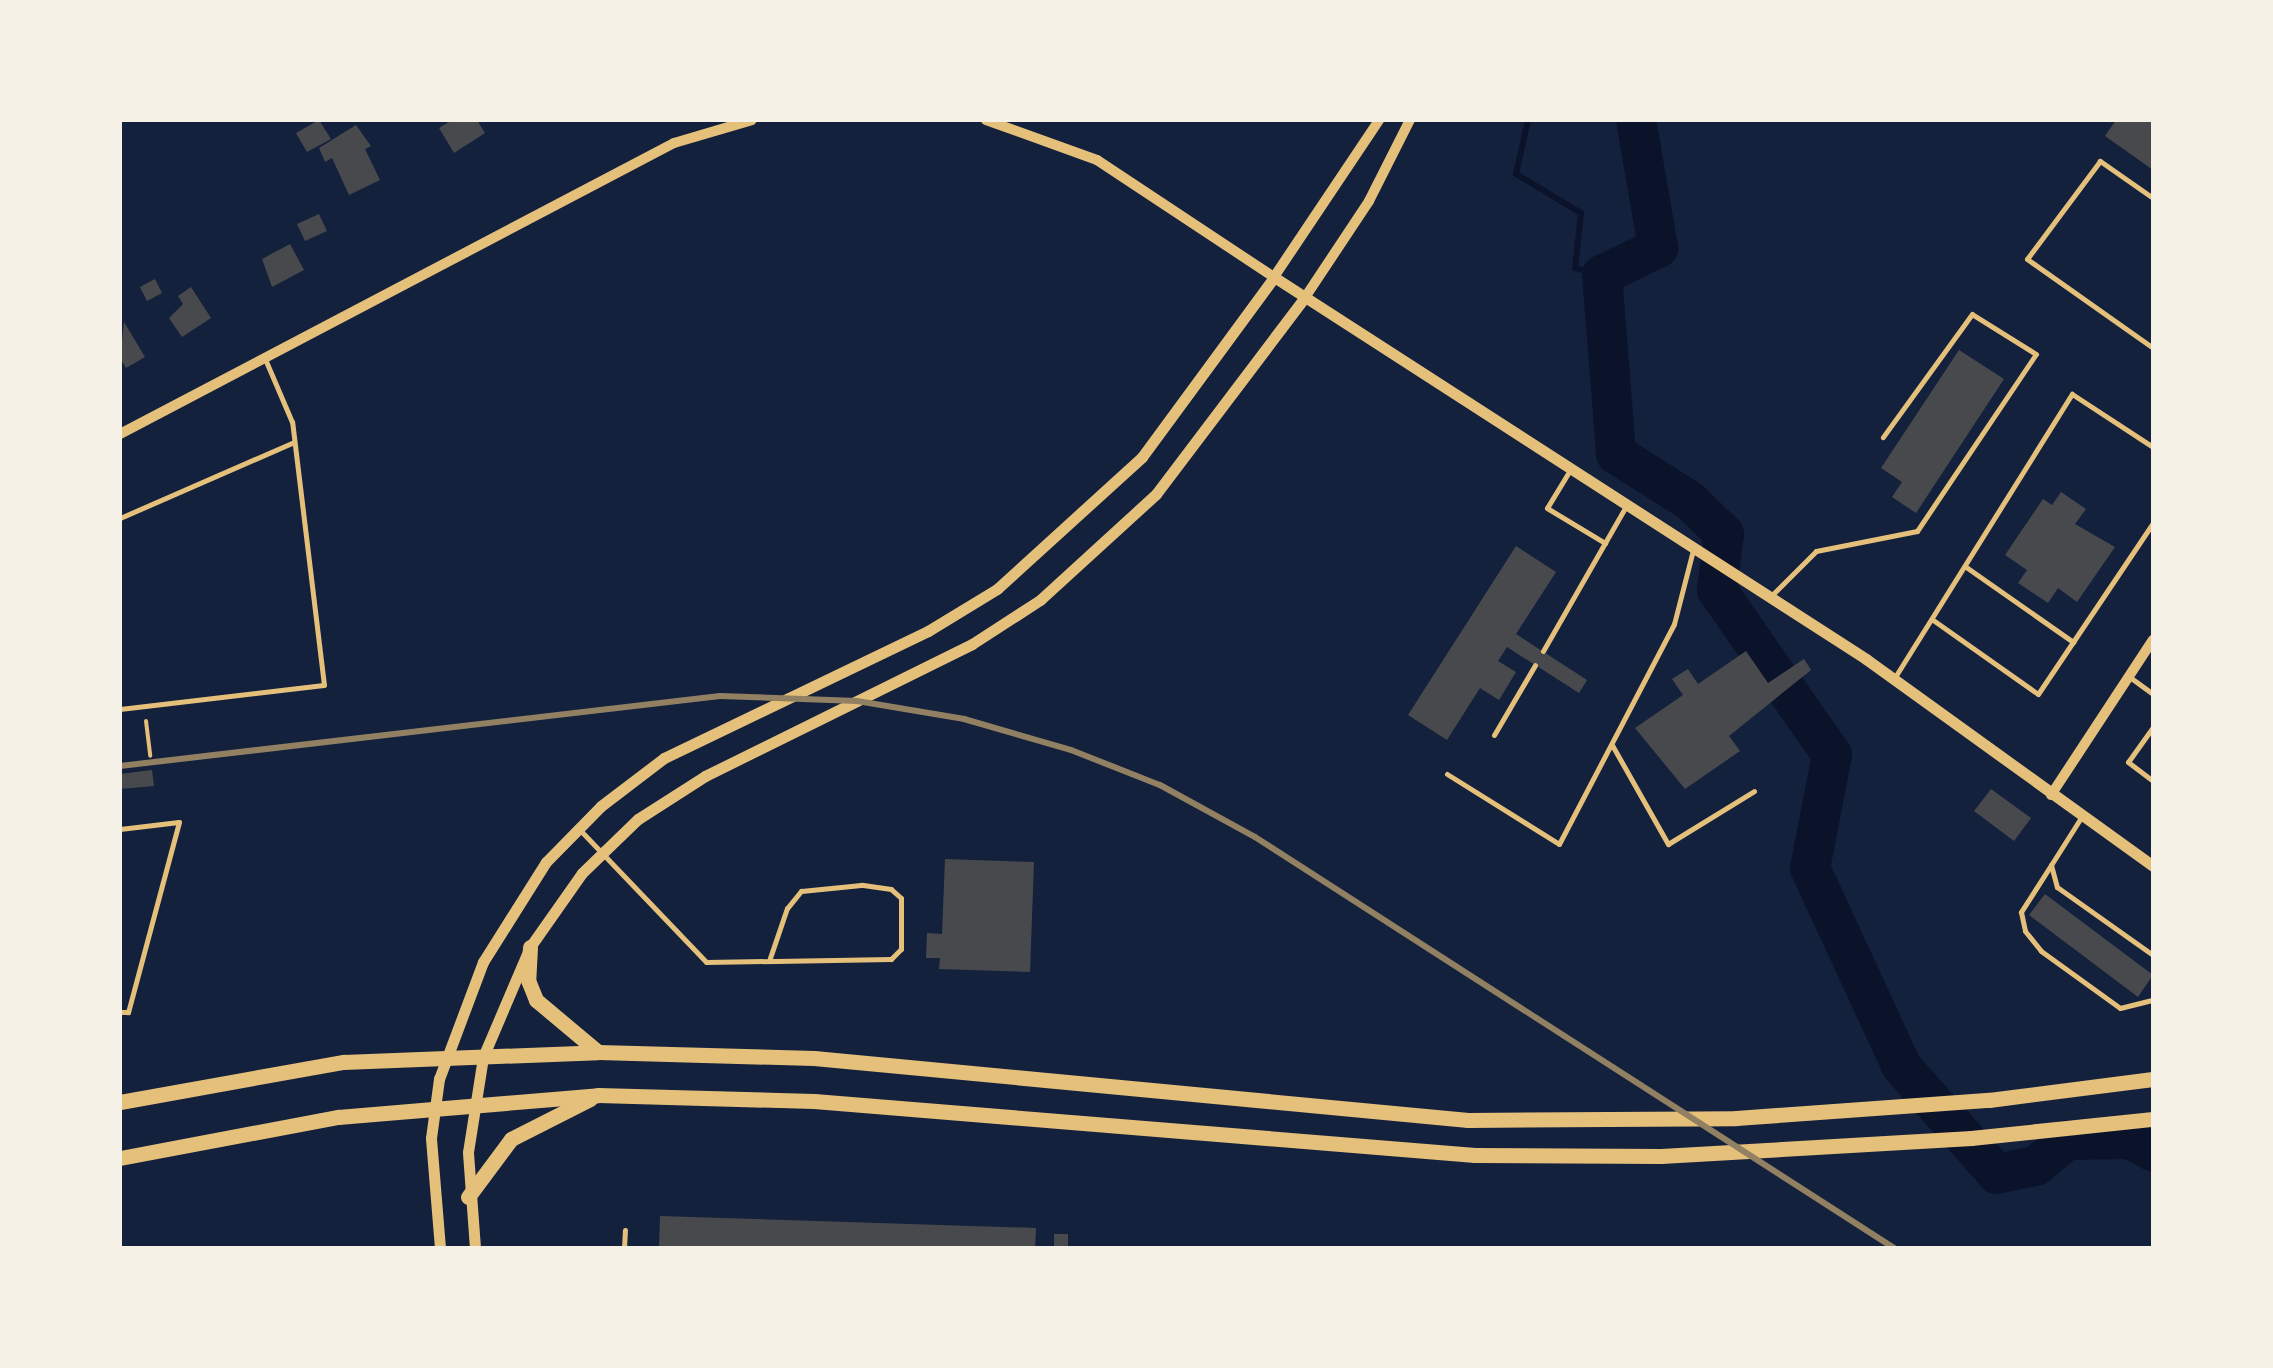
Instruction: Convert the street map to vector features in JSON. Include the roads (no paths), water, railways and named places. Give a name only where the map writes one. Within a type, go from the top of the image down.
[{"type":"main road","points":[[530,946],[528,980],[536,1000],[598,1052]]},
{"type":"main road","points":[[120,1102],[324,1065],[598,1052],[814,1058],[1355,1114],[1634,1122],[1989,1100],[2153,1078]]},
{"type":"main road","points":[[468,1197],[511,1140],[598,1095]]},
{"type":"main road","points":[[120,1158],[434,1105],[598,1095],[814,1101],[1475,1156],[1661,1156],[1971,1138],[2153,1120]]},
{"type":"street","points":[[120,434],[674,143],[752,120]]},
{"type":"street","points":[[986,120],[1097,160],[1770,596],[1893,679],[2153,866]]},
{"type":"street","points":[[440,1248],[431,1169],[434,1105],[446,1058],[511,911],[578,827],[664,758],[928,631],[997,589],[1142,457],[1274,277],[1379,120]]},
{"type":"street","points":[[475,1248],[468,1197],[472,1102],[483,1057],[530,946],[600,853],[638,819],[705,776],[972,644],[1040,600],[1156,494],[1306,296],[1369,200],[1410,120]]},
{"type":"street","points":[[2051,795],[2153,640]]},
{"type":"lane","points":[[2153,198],[2100,161],[2026,259],[2153,348]]},
{"type":"lane","points":[[1770,596],[1816,552],[1917,531],[2036,354],[1972,314],[1883,436]]},
{"type":"lane","points":[[120,709],[324,685],[290,414],[265,359]]},
{"type":"lane","points":[[1893,679],[2072,394],[2153,447]]},
{"type":"lane","points":[[120,518],[294,442]]},
{"type":"lane","points":[[1572,468],[1546,508],[1605,543]]},
{"type":"lane","points":[[1543,651],[1627,504]]},
{"type":"lane","points":[[1933,620],[2038,694],[2153,523]]},
{"type":"lane","points":[[1447,774],[1559,844],[1674,624],[1694,547]]},
{"type":"lane","points":[[1966,567],[2073,642]]},
{"type":"lane","points":[[1494,735],[1535,665]]},
{"type":"lane","points":[[2128,677],[2153,694]]},
{"type":"lane","points":[[2153,727],[2128,762],[2153,781]]},
{"type":"lane","points":[[1612,746],[1668,844],[1754,792]]},
{"type":"lane","points":[[2082,816],[2021,912],[2024,931],[2041,951],[2120,1008],[2153,1000]]},
{"type":"lane","points":[[120,829],[179,822],[128,1012],[120,1012]]},
{"type":"lane","points":[[578,827],[706,962],[770,958],[891,960],[901,950],[901,898],[891,888],[861,885],[801,891],[788,908],[770,958]]},
{"type":"lane","points":[[2051,866],[2058,886],[2153,955]]},
{"type":"lane","points":[[624,1248],[625,1230]]},
{"type":"waterway","points":[[1528,120],[1516,174],[1581,213],[1575,268],[1602,275]]},
{"type":"waterway","points":[[1636,120],[1658,248],[1602,275],[1616,454],[1690,501],[1724,534],[1717,590],[1832,755],[1810,868],[1902,1067],[1997,1174],[2036,1166],[2067,1140],[2130,1139],[2153,1152]]},
{"type":"railway","points":[[120,766],[720,696],[857,701],[964,719],[1071,750],[1160,785],[1255,837],[1894,1248]]}]
